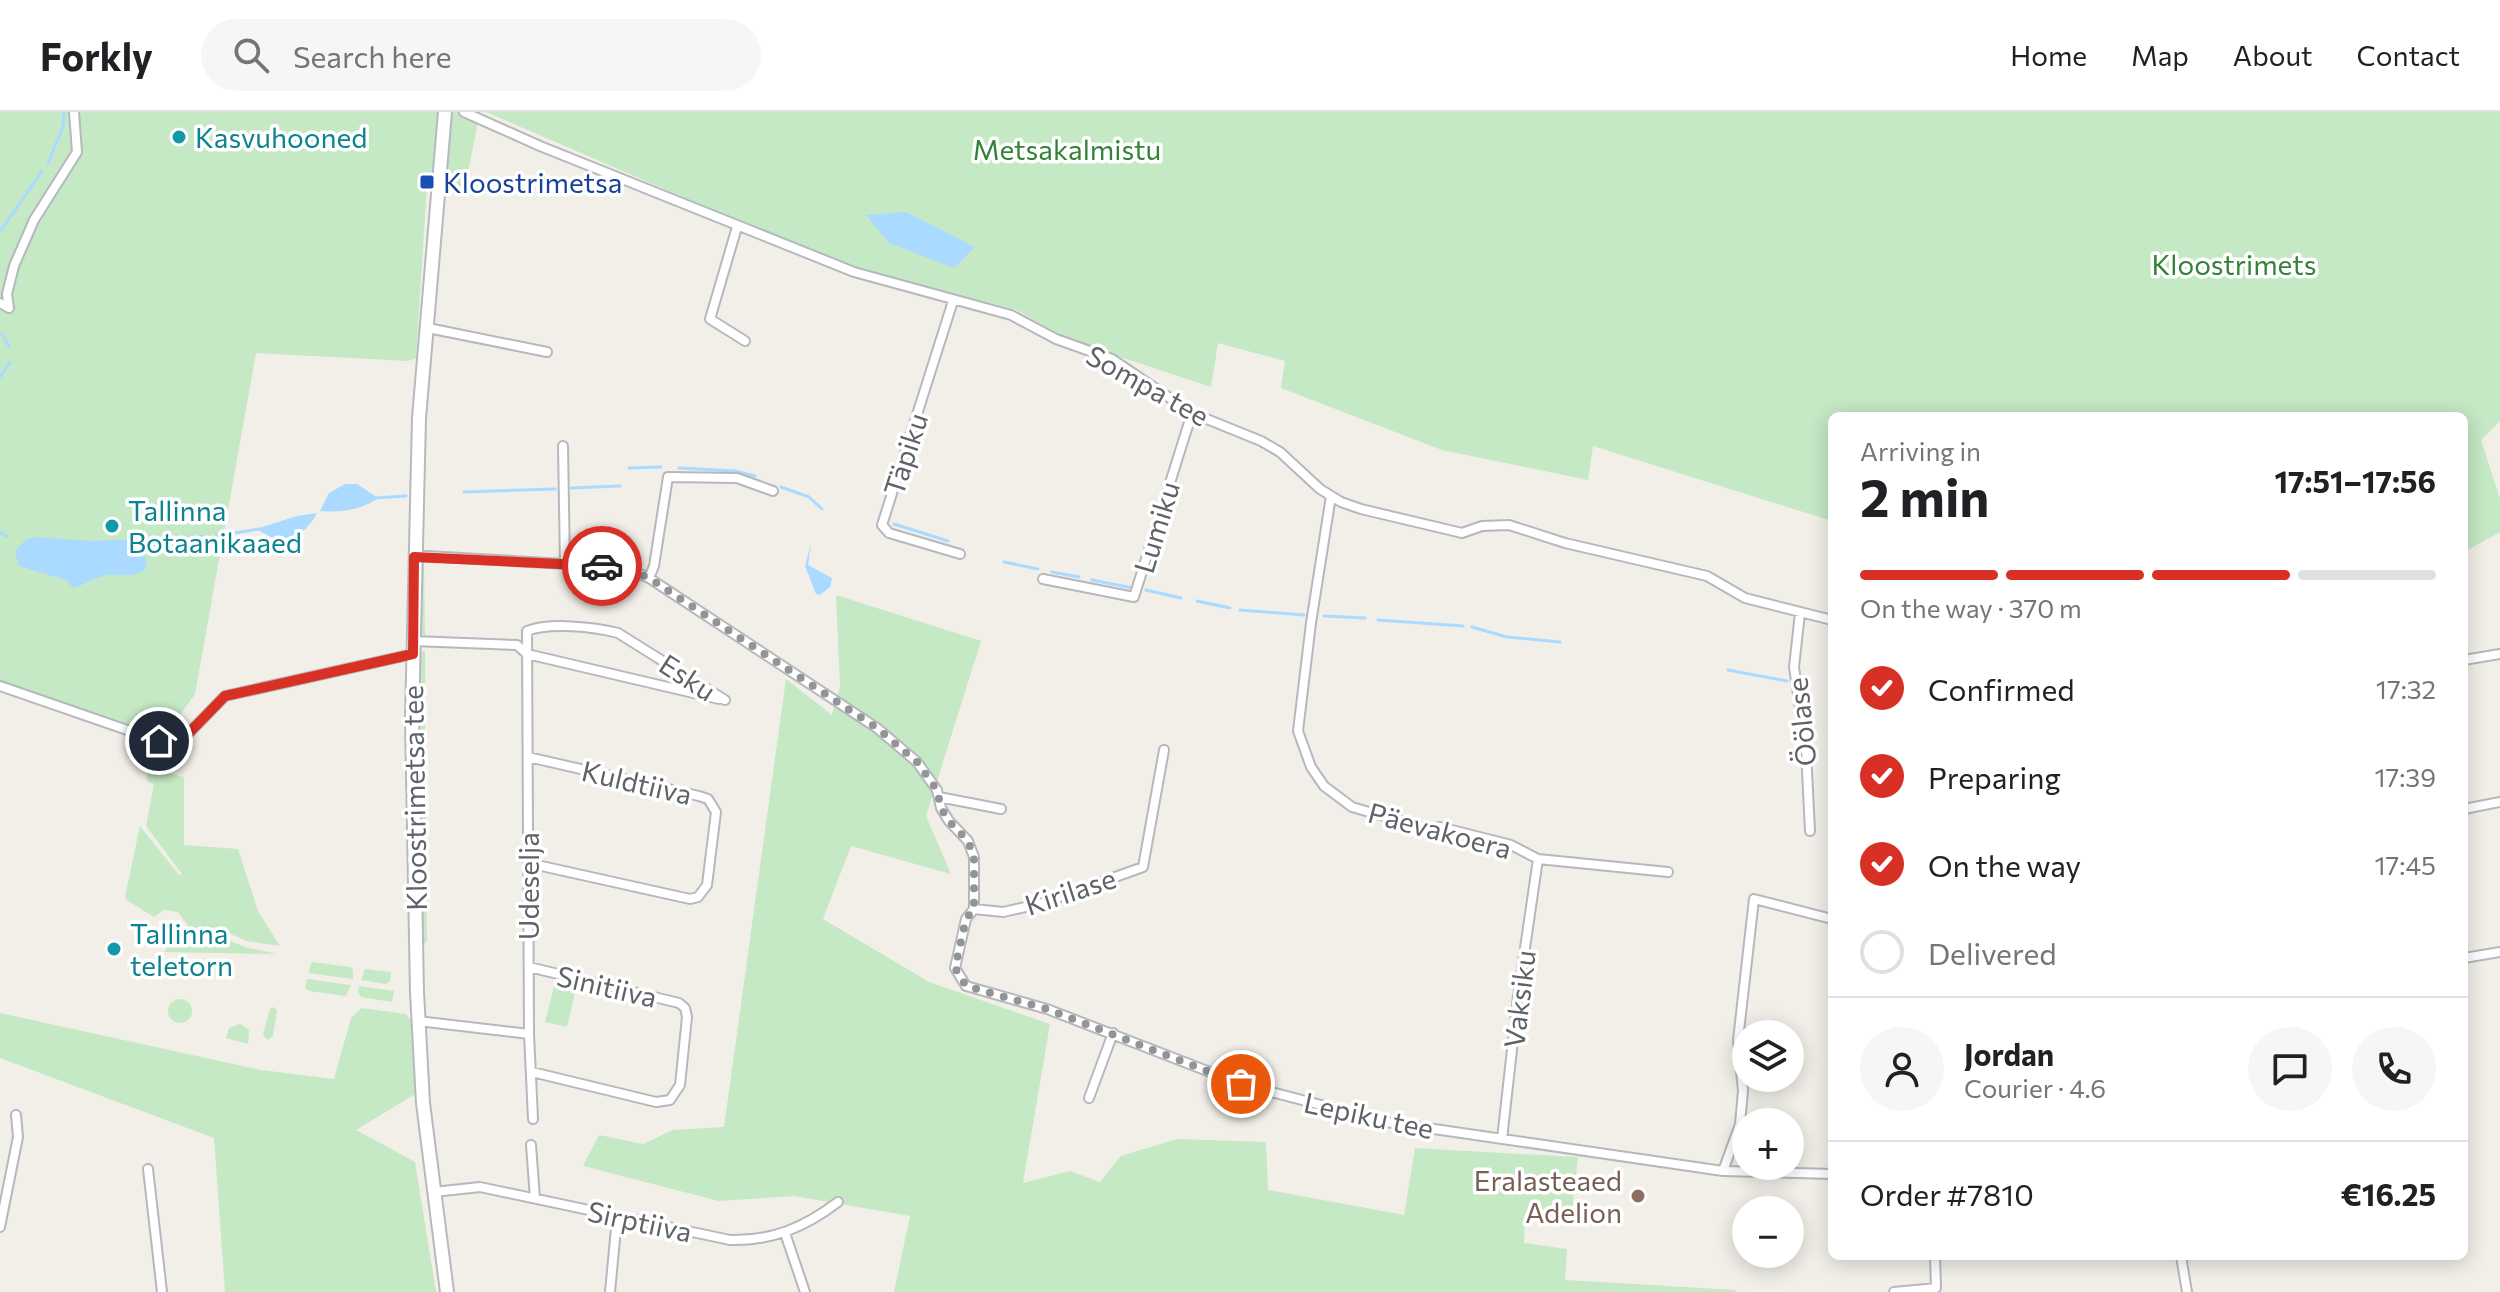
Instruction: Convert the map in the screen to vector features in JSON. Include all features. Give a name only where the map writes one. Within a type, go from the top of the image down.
[{"type":"main road","name":"Kloostrimetsa tee","points":[[445,112],[421,387],[414,557],[413,850],[423,1103],[447,1292]]},
{"type":"street","points":[[0,303],[9,308],[7,294],[14,266],[34,220],[77,152],[74,112]]},
{"type":"street","name":"Sompa tee","points":[[464,112],[737,227],[854,272],[1011,315],[1056,339],[1112,359],[1192,413],[1280,452],[1331,496],[1361,509],[1462,533],[1482,526],[1509,525],[1565,543],[1707,576],[1745,598],[1828,619]]},
{"type":"street","points":[[737,227],[710,319],[745,341]]},
{"type":"street","name":"Täpiku","points":[[953,301],[882,525],[889,533],[960,554]]},
{"type":"street","points":[[428,328],[547,352]]},
{"type":"street","name":"Lumiku","points":[[1043,579],[1134,597],[1192,413]]},
{"type":"street","points":[[563,446],[565,565]]},
{"type":"street","points":[[649,578],[654,566],[668,477],[737,478],[773,491]]},
{"type":"street","name":"Päevakoera","points":[[1331,496],[1298,731],[1311,767],[1324,786],[1352,807],[1428,829],[1440,827],[1511,845],[1538,859],[1668,872]]},
{"type":"street","name":"Lepiku tee","points":[[414,557],[621,569],[649,578],[877,728],[917,762],[937,790],[941,808],[968,841],[974,857],[974,909],[966,919],[955,968],[966,986],[1047,1009],[1216,1075],[1386,1122],[1723,1171],[1828,1174]]},
{"type":"street","name":"Öölase","points":[[1800,613],[1794,667],[1806,750],[1810,831]]},
{"type":"street","name":"Esku","points":[[0,686],[159,741],[174,741],[186,736],[225,696],[413,648],[517,645],[527,654],[725,700],[631,640],[603,629],[538,627],[527,631],[527,654]]},
{"type":"street","name":"Udeselja","points":[[527,654],[529,1034],[533,1119]]},
{"type":"street","points":[[2468,659],[2500,654]]},
{"type":"street","name":"Kirilase","points":[[974,909],[1003,912],[1043,903],[1143,867],[1164,750]]},
{"type":"street","name":"Kuldtiiva","points":[[528,757],[699,796],[708,799],[716,812],[707,885],[698,897],[690,899],[528,863]]},
{"type":"street","points":[[939,797],[1001,809]]},
{"type":"street","points":[[2468,808],[2500,802]]},
{"type":"street","name":"Vaksiku","points":[[1502,1139],[1538,859]]},
{"type":"street","points":[[1723,1171],[1740,1124],[1743,1091],[1738,1040],[1754,899],[1828,918]]},
{"type":"street","points":[[2468,957],[2500,952]]},
{"type":"street","name":"Sinitiiva","points":[[529,967],[679,1003],[685,1008],[687,1017],[680,1085],[670,1100],[656,1102],[532,1072]]},
{"type":"street","points":[[418,1021],[529,1034]]},
{"type":"street","points":[[1089,1098],[1113,1033]]},
{"type":"street","points":[[0,1227],[18,1137],[16,1115]]},
{"type":"street","points":[[531,1145],[535,1198]]},
{"type":"street","points":[[148,1169],[162,1292]]},
{"type":"street","points":[[0,1177],[10,1178]]},
{"type":"street","name":"Sirptiiva","points":[[434,1192],[480,1187],[730,1240],[755,1240],[785,1233],[814,1220],[838,1202]]},
{"type":"street","points":[[610,1292],[617,1218]]},
{"type":"street","points":[[785,1233],[805,1292]]},
{"type":"street","points":[[1894,1292],[1936,1288],[1935,1260]]},
{"type":"street","points":[[2182,1260],[2187,1292]]},
{"type":"green space","name":"Tallinna Botaanikaaed","points":[[0,112],[480,112],[464,192],[449,186],[427,185],[416,358],[408,361],[256,353],[195,694],[165,736],[0,681]]},
{"type":"green space","points":[[486,112],[2500,112],[2500,421],[2481,440],[2500,499],[2500,532],[2468,550],[2468,412],[1828,412],[1828,520],[1593,446],[1588,480],[1442,450],[1281,388],[1285,361],[1218,343],[1211,387],[1069,340],[1017,310],[879,275],[806,250]]},
{"type":"green space","points":[[424,560],[425,636],[418,630],[420,564]]},
{"type":"green space","points":[[836,595],[981,641],[926,816],[951,874],[851,846],[823,919],[929,982],[1050,1024],[1023,1183],[1070,1171],[1100,1182],[1121,1156],[1177,1139],[1266,1142],[1268,1190],[1404,1215],[1415,1148],[1578,1157],[1571,1219],[1525,1213],[1524,1243],[1567,1249],[1565,1280],[1735,1292],[894,1292],[910,1216],[794,1196],[719,1201],[583,1166],[599,1135],[643,1144],[673,1130],[724,1127],[786,679],[832,715],[840,687]]},
{"type":"green space","points":[[423,651],[423,768],[417,730],[418,661]]},
{"type":"green space","points":[[148,768],[184,777],[184,845],[238,849],[258,911],[280,946],[247,941],[217,928],[192,931],[178,912],[164,910],[154,917],[125,897],[140,826],[179,875],[182,874],[146,826],[154,784],[147,781]]},
{"type":"green space","points":[[421,814],[426,815],[427,941],[424,945],[422,944]]},
{"type":"green space","points":[[211,933],[245,947],[277,954],[164,952],[168,947]]},
{"type":"green space","points":[[312,962],[350,967],[353,979],[308,973]]},
{"type":"green space","points":[[365,969],[391,972],[390,981],[386,984],[361,980]]},
{"type":"green space","points":[[307,979],[351,985],[346,996],[309,991],[305,988]]},
{"type":"green space","points":[[556,979],[577,984],[567,1027],[545,1022]]},
{"type":"green space","points":[[359,986],[394,991],[392,1002],[361,997]]},
{"type":"green space","points":[[180,999],[189,1002],[192,1011],[189,1020],[180,1023],[171,1020],[168,1011],[171,1002]]},
{"type":"green space","points":[[274,1007],[277,1011],[273,1036],[268,1040],[263,1035],[270,1009]]},
{"type":"green space","points":[[361,1008],[406,1014],[413,1023],[415,1094],[356,1130],[415,1162],[436,1292],[225,1292],[214,1138],[0,1058],[0,1013],[261,1070],[334,1079],[351,1018]]},
{"type":"green space","points":[[240,1024],[249,1030],[248,1044],[226,1038],[229,1028]]},
{"type":"water","points":[[906,212],[975,247],[954,268],[889,243],[866,215]]},
{"type":"water","points":[[345,484],[357,484],[378,498],[350,510],[320,511],[329,493]]},
{"type":"water","points":[[317,513],[302,532],[286,541],[256,529],[297,516]]},
{"type":"water","points":[[34,537],[91,541],[140,539],[147,566],[133,575],[103,576],[73,588],[66,580],[19,566],[15,552],[25,540]]},
{"type":"water","points":[[811,544],[808,565],[832,578],[830,587],[820,595],[816,594],[805,566]]},
{"type":"waterway","points":[[48,163],[63,127],[64,112]]},
{"type":"waterway","points":[[0,232],[42,171]]},
{"type":"waterway","points":[[2,334],[9,346]]},
{"type":"waterway","points":[[0,377],[10,362]]},
{"type":"waterway","points":[[629,468],[661,467]]},
{"type":"waterway","points":[[679,468],[735,471],[755,476]]},
{"type":"waterway","points":[[571,488],[620,486]]},
{"type":"waterway","points":[[781,487],[809,497],[822,509]]},
{"type":"waterway","points":[[464,492],[555,489]]},
{"type":"waterway","points":[[374,498],[406,496]]},
{"type":"waterway","points":[[894,524],[948,541]]},
{"type":"waterway","points":[[216,536],[259,529]]},
{"type":"waterway","points":[[0,533],[7,536]]},
{"type":"waterway","points":[[140,540],[205,536]]},
{"type":"waterway","points":[[1004,562],[1038,569]]},
{"type":"waterway","points":[[1052,572],[1079,577]]},
{"type":"waterway","points":[[1092,580],[1133,588]]},
{"type":"waterway","points":[[1146,590],[1181,598]]},
{"type":"waterway","points":[[1197,601],[1230,608]]},
{"type":"waterway","points":[[1240,610],[1304,615]]},
{"type":"waterway","points":[[1324,616],[1365,618]]},
{"type":"waterway","points":[[1378,620],[1463,626]]},
{"type":"waterway","points":[[1472,627],[1507,637],[1560,642]]},
{"type":"waterway","points":[[1728,670],[1787,681]]},
{"type":"way so far","points":[[602,566],[633,571],[649,578],[877,728],[917,762],[937,790],[941,808],[949,821],[968,841],[974,857],[974,909],[966,919],[955,968],[966,986],[1047,1009],[1241,1084]]},
{"type":"place","name":"Kasvuhooned","points":[[179,137]]},
{"type":"place","name":"Kloostrimetsa","points":[[427,182]]},
{"type":"place","name":"Tallinna Botaanikaaed","points":[[112,526]]},
{"type":"place","name":"Tallinna teletorn","points":[[114,949]]},
{"type":"place","name":"Eralasteaed Adelion","points":[[1638,1196]]},
{"type":"route","points":[[159,741],[174,741],[186,736],[225,696],[413,654],[414,557],[602,566]]},
{"type":"park label","name":"Metsakalmistu","points":[[1067,149]]},
{"type":"park label","name":"Kloostrimets","points":[[2234,264]]}]
